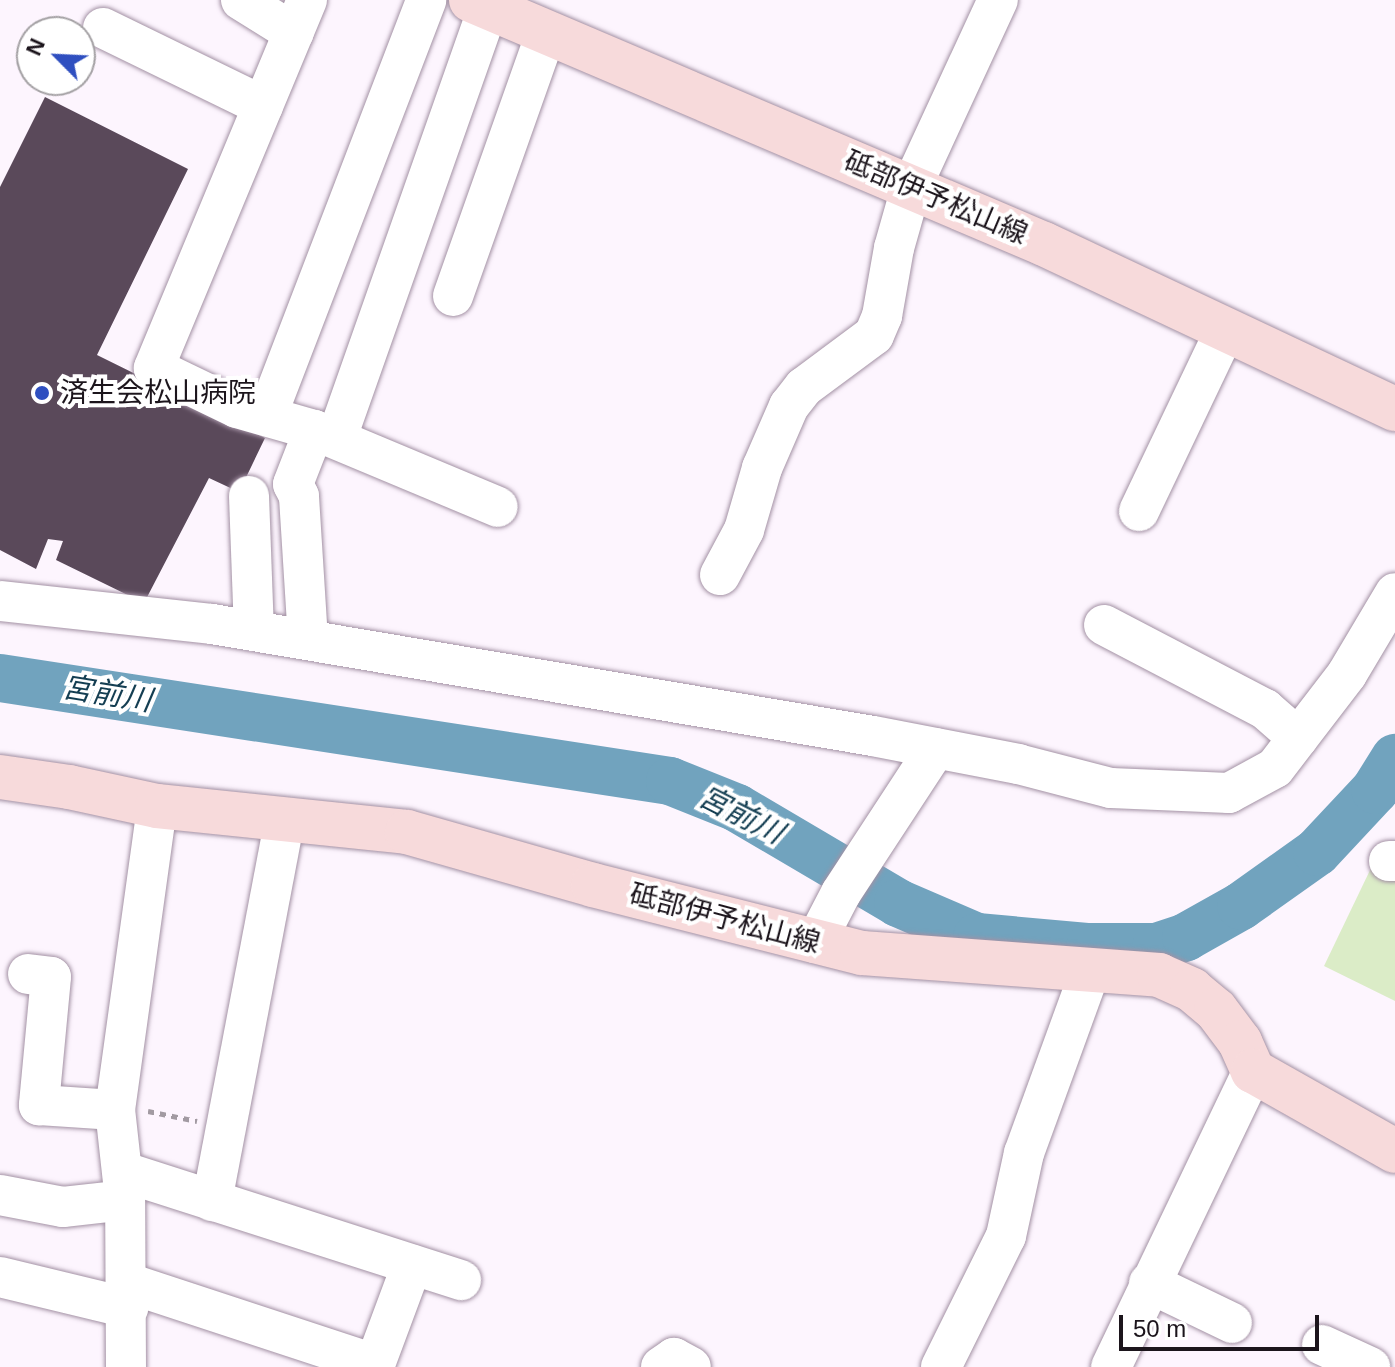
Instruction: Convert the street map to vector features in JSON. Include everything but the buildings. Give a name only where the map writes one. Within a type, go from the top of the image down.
[{"type":"main road","name":"砥部伊予松山線","points":[[480,4],[911,188],[1226,329],[1395,409]]},
{"type":"main road","name":"砥部伊予松山線","points":[[0,777],[69,787],[157,806],[407,832],[815,943],[862,953],[1159,975],[1192,990],[1216,1010],[1240,1042],[1253,1071]]},
{"type":"main road","points":[[1253,1071],[1393,1144]]},
{"type":"street","points":[[241,0],[300,16],[154,368],[237,408],[336,425],[498,507]]},
{"type":"street","points":[[274,397],[426,0]]},
{"type":"street","points":[[720,575],[744,530],[762,468],[789,406],[804,387],[874,335],[882,316],[897,237],[911,188],[998,0]]},
{"type":"street","points":[[308,640],[299,496],[293,484],[336,425],[480,4]]},
{"type":"street","points":[[104,25],[180,52],[263,106]]},
{"type":"street","points":[[453,296],[546,33]]},
{"type":"street","points":[[1139,511],[1226,329]]},
{"type":"street","points":[[249,496],[254,631]]},
{"type":"street","points":[[0,601],[308,640],[936,748],[1018,764],[1111,788],[1229,793],[1275,768],[1347,674],[1395,593]]},
{"type":"street","points":[[1105,623],[1206,691],[1265,709],[1298,738]]},
{"type":"street","points":[[815,943],[841,893],[936,748]]},
{"type":"street","points":[[126,1367],[128,1296],[124,1186],[116,1107],[157,806]]},
{"type":"street","points":[[212,1201],[285,820]]},
{"type":"street","points":[[941,1367],[1006,1236],[1024,1153],[1091,969]]},
{"type":"street","points":[[28,974],[51,977],[39,1105],[116,1107]]},
{"type":"street","points":[[1111,1367],[1253,1071]]},
{"type":"street","points":[[0,1195],[63,1207],[124,1186],[212,1201],[461,1280]]},
{"type":"street","points":[[0,1277],[128,1296],[375,1366],[412,1265]]},
{"type":"street","points":[[1149,1283],[1232,1323]]},
{"type":"street","points":[[1322,1345],[1370,1367]]},
{"type":"street","points":[[661,1367],[674,1358],[691,1367]]},
{"type":"path","points":[[116,1107],[226,1127]]},
{"type":"green space","points":[[1372,866],[1395,876],[1395,1001],[1324,966]]},
{"type":"waterway","name":"宮前川","points":[[0,678],[670,781],[737,808],[898,903],[977,937],[1090,947],[1156,947],[1186,937],[1241,906],[1317,852],[1375,790],[1395,758]]},
{"type":"place","name":"済生会松山病院","points":[[42,393]]}]
